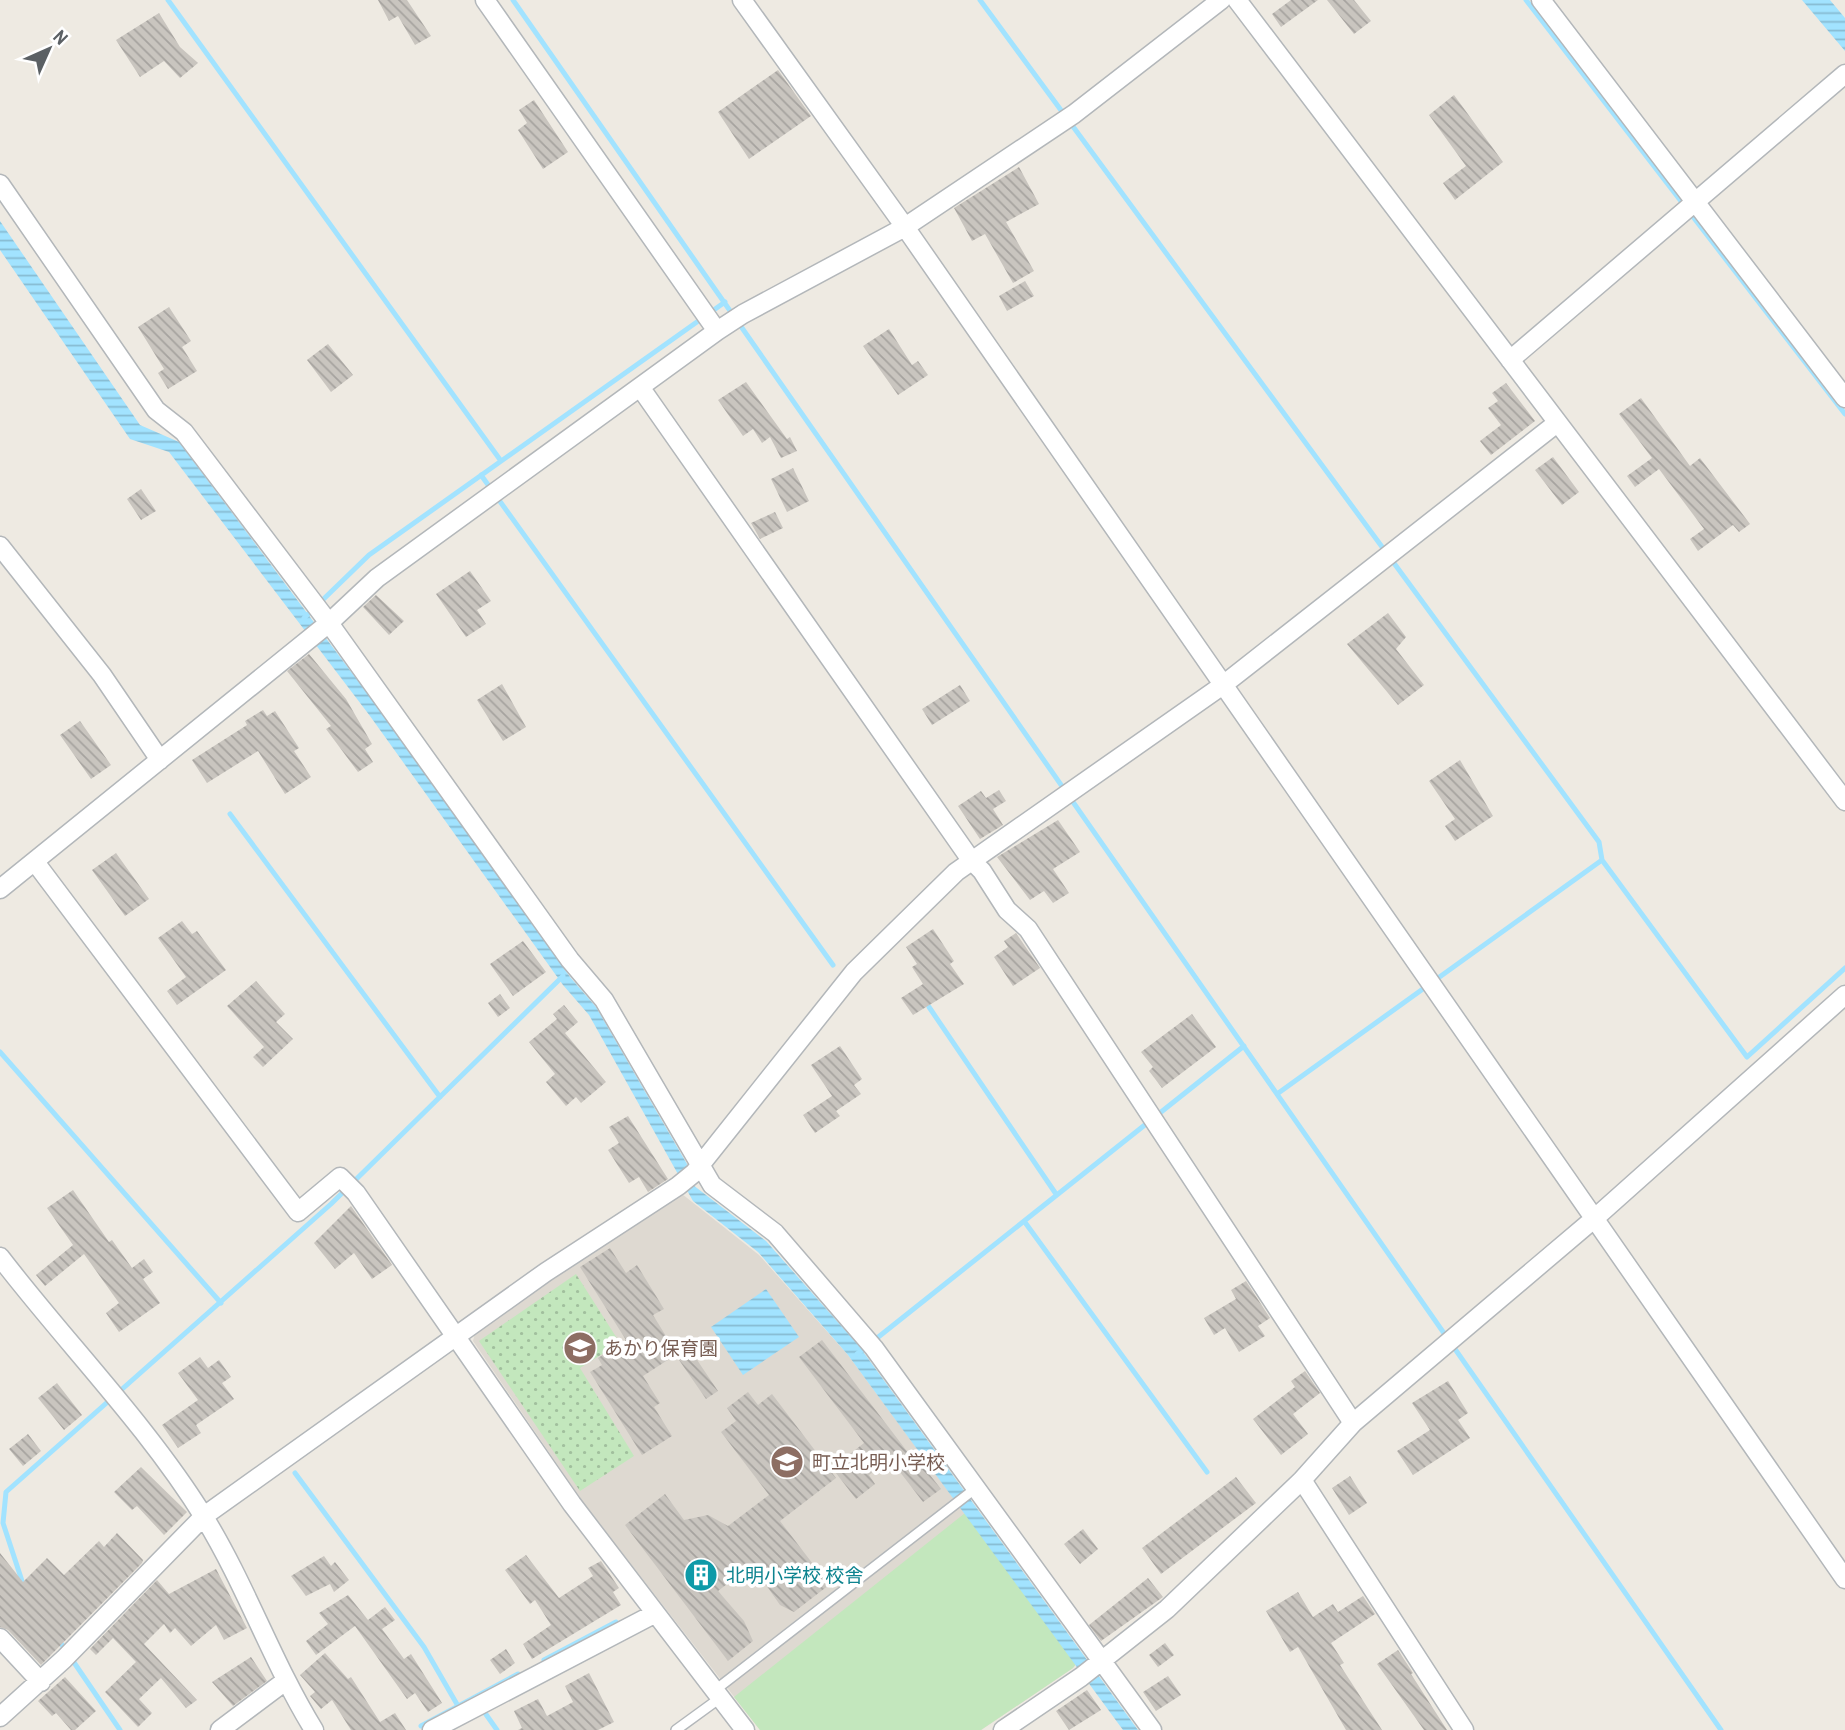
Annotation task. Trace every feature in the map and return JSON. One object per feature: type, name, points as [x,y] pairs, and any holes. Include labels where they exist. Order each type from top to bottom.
[{"type":"street","points":[[485,0],[720,320]]},
{"type":"street","points":[[741,0],[905,228],[1845,1579]]},
{"type":"street","points":[[0,889],[160,760],[318,621],[640,387],[720,320],[905,228],[1068,118],[1221,0]]},
{"type":"street","points":[[1237,0],[1845,801]]},
{"type":"street","points":[[1541,0],[1689,207],[1845,398]]},
{"type":"street","points":[[1510,360],[1845,74]]},
{"type":"street","points":[[0,184],[156,410],[184,432],[318,621],[570,960],[604,1000],[697,1170],[712,1185],[775,1233],[870,1343],[1100,1663],[1152,1730]]},
{"type":"street","points":[[640,387],[971,860],[982,871],[1007,910],[1028,929],[1353,1423]]},
{"type":"street","points":[[0,1717],[70,1654],[204,1516],[546,1272],[678,1186],[697,1170],[854,972],[971,860],[1223,685],[1557,423]]},
{"type":"street","points":[[0,546],[102,675],[160,760]]},
{"type":"street","points":[[35,862],[298,1212],[340,1177],[350,1187],[572,1504],[745,1730]]},
{"type":"street","points":[[1003,1730],[1100,1663],[1167,1609],[1302,1480],[1353,1423],[1595,1219],[1845,995]]},
{"type":"street","points":[[0,1256],[115,1399],[204,1516],[284,1682],[314,1730]]},
{"type":"street","points":[[1302,1480],[1464,1730]]},
{"type":"street","points":[[432,1730],[654,1614]]},
{"type":"street","points":[[0,1638],[41,1682]]},
{"type":"street","points":[[220,1730],[284,1682]]},
{"type":"lane","points":[[676,1730],[717,1694],[974,1490]]},
{"type":"shaded area","name":"町立北明小学校","points":[[682,1194],[759,1255],[848,1355],[1076,1664],[1073,1668],[981,1730],[760,1730],[585,1505],[473,1341],[475,1333],[550,1278]]},
{"type":"green space","points":[[576,1274],[620,1343],[580,1368],[634,1456],[580,1491],[479,1341]]},
{"type":"green space","points":[[965,1513],[1076,1664],[1073,1668],[981,1730],[760,1730],[734,1697]]},
{"type":"water","points":[[1802,0],[1830,0],[1845,18],[1845,51]]},
{"type":"water","points":[[0,221],[140,425],[179,442],[379,709],[570,977],[596,1007],[687,1164],[686,1171],[693,1185],[766,1241],[859,1346],[1138,1730],[1123,1730],[848,1355],[758,1252],[693,1201],[589,1015],[563,985],[370,716],[169,452],[130,439],[0,250]]},
{"type":"water","points":[[766,1289],[799,1337],[743,1375],[711,1327]]},
{"type":"building","points":[[378,0],[407,0],[431,36],[415,45],[398,16],[389,21]]},
{"type":"building","points":[[1291,0],[1318,0],[1281,27],[1272,14]]},
{"type":"building","points":[[1327,0],[1354,0],[1371,21],[1354,34]]},
{"type":"building","points":[[159,13],[180,47],[198,63],[180,78],[164,61],[140,77],[116,40]]},
{"type":"building","points":[[778,70],[811,116],[749,159],[718,112]]},
{"type":"building","points":[[1454,95],[1503,162],[1455,200],[1443,183],[1466,166],[1429,115]]},
{"type":"building","points":[[534,100],[568,152],[543,169],[518,130],[527,123],[519,110]]},
{"type":"building","points":[[1019,167],[1039,204],[1006,222],[1034,271],[1013,283],[985,234],[972,241],[954,208]]},
{"type":"building","points":[[1025,281],[1034,296],[1007,311],[999,296]]},
{"type":"building","points":[[169,307],[191,341],[182,347],[197,371],[168,389],[158,373],[164,369],[138,327]]},
{"type":"building","points":[[889,329],[912,365],[918,361],[928,375],[898,395],[863,346]]},
{"type":"building","points":[[328,344],[353,375],[331,392],[307,360]]},
{"type":"building","points":[[746,382],[787,439],[790,437],[797,451],[781,458],[770,437],[762,443],[753,429],[743,436],[718,400]]},
{"type":"building","points":[[1506,383],[1535,421],[1491,455],[1480,441],[1501,425],[1488,408],[1498,401],[1492,393]]},
{"type":"building","points":[[1641,398],[1690,466],[1700,458],[1750,524],[1739,532],[1733,525],[1698,551],[1690,539],[1704,529],[1659,469],[1635,487],[1627,476],[1652,458],[1619,414]]},
{"type":"building","points":[[1553,457],[1579,492],[1562,505],[1535,470]]},
{"type":"building","points":[[793,468],[809,501],[787,512],[771,479]]},
{"type":"building","points":[[141,489],[156,511],[141,520],[127,499]]},
{"type":"building","points":[[775,512],[783,528],[760,539],[751,523]]},
{"type":"building","points":[[470,571],[491,601],[477,610],[486,624],[466,637],[436,594]]},
{"type":"building","points":[[376,595],[404,621],[389,635],[363,607]]},
{"type":"building","points":[[1388,613],[1406,637],[1396,649],[1424,685],[1398,705],[1347,644]]},
{"type":"building","points":[[309,654],[346,699],[372,744],[365,749],[373,762],[358,772],[326,729],[331,726],[287,671]]},
{"type":"building","points":[[502,684],[526,727],[503,741],[477,700]]},
{"type":"building","points":[[960,685],[970,701],[932,725],[922,709]]},
{"type":"building","points":[[263,710],[267,716],[275,711],[299,748],[294,751],[311,777],[285,794],[258,751],[207,783],[192,760],[247,725],[245,721]]},
{"type":"building","points":[[80,721],[111,765],[91,779],[60,735]]},
{"type":"building","points":[[1460,760],[1493,816],[1455,841],[1445,826],[1455,819],[1429,781]]},
{"type":"building","points":[[999,790],[1006,801],[993,809],[1003,825],[980,839],[958,806],[981,791],[986,798]]},
{"type":"building","points":[[1058,820],[1080,852],[1053,869],[1069,893],[1053,903],[1044,891],[1030,900],[997,857]]},
{"type":"building","points":[[116,853],[149,899],[125,916],[92,870]]},
{"type":"building","points":[[182,921],[192,934],[197,931],[226,970],[177,1005],[167,991],[186,977],[158,938]]},
{"type":"building","points":[[933,929],[954,961],[950,964],[964,984],[913,1015],[901,998],[923,984],[912,967],[917,964],[906,947]]},
{"type":"building","points":[[1016,933],[1040,968],[1013,986],[994,957],[1008,947],[1004,941]]},
{"type":"building","points":[[523,941],[546,972],[513,996],[490,964]]},
{"type":"building","points":[[256,981],[285,1014],[276,1022],[293,1039],[263,1067],[253,1057],[264,1047],[227,1006]]},
{"type":"building","points":[[500,994],[510,1008],[498,1017],[488,1003]]},
{"type":"building","points":[[564,1005],[578,1022],[565,1033],[606,1082],[581,1103],[576,1097],[566,1106],[546,1082],[555,1074],[529,1042],[557,1019],[553,1014]]},
{"type":"building","points":[[1192,1014],[1216,1047],[1162,1088],[1149,1071],[1153,1067],[1141,1052]]},
{"type":"building","points":[[840,1046],[862,1079],[854,1085],[861,1094],[836,1111],[840,1116],[815,1133],[803,1115],[832,1096],[811,1065]]},
{"type":"building","points":[[628,1116],[668,1179],[648,1192],[639,1177],[629,1183],[608,1150],[619,1143],[609,1127]]},
{"type":"building","points":[[73,1190],[109,1242],[112,1240],[132,1268],[144,1259],[153,1272],[143,1279],[160,1303],[119,1332],[106,1313],[119,1303],[84,1254],[45,1286],[36,1275],[73,1245],[47,1208]]},
{"type":"building","points":[[351,1206],[392,1265],[372,1279],[354,1253],[335,1269],[314,1243]]},
{"type":"building","points":[[610,1248],[626,1273],[637,1265],[664,1309],[653,1315],[677,1354],[643,1376],[660,1403],[654,1407],[672,1436],[642,1455],[590,1372],[602,1365],[598,1358],[626,1340],[580,1267]]},
{"type":"building","points":[[1246,1281],[1270,1318],[1258,1326],[1265,1336],[1239,1352],[1225,1328],[1214,1335],[1204,1318],[1236,1299],[1231,1290]]},
{"type":"building","points":[[822,1340],[916,1463],[919,1461],[941,1489],[923,1502],[890,1459],[869,1475],[875,1484],[856,1499],[832,1468],[864,1443],[799,1357]]},
{"type":"building","points":[[691,1351],[718,1391],[706,1399],[679,1360]]},
{"type":"building","points":[[200,1357],[208,1368],[219,1360],[231,1377],[222,1383],[234,1399],[196,1425],[201,1433],[178,1448],[162,1425],[198,1400],[178,1373]]},
{"type":"building","points":[[1305,1371],[1320,1393],[1293,1414],[1308,1434],[1281,1455],[1253,1419],[1295,1387],[1291,1381]]},
{"type":"building","points":[[1448,1381],[1468,1413],[1458,1420],[1470,1438],[1413,1475],[1397,1451],[1430,1430],[1412,1403]]},
{"type":"building","points":[[57,1383],[82,1415],[64,1430],[38,1398]]},
{"type":"building","name":"北明小学校 校舎","points":[[748,1392],[758,1405],[772,1394],[836,1478],[780,1521],[829,1585],[794,1612],[780,1605],[752,1565],[718,1591],[744,1621],[753,1641],[728,1661],[625,1525],[665,1494],[684,1520],[708,1515],[728,1526],[769,1495],[721,1432],[736,1421],[727,1408]]},
{"type":"building","points":[[28,1434],[41,1451],[23,1466],[9,1449]]},
{"type":"building","points":[[141,1467],[187,1512],[164,1535],[137,1506],[132,1510],[114,1492]]},
{"type":"building","points":[[1350,1476],[1367,1503],[1349,1515],[1332,1488]]},
{"type":"building","points":[[1236,1477],[1256,1503],[1161,1574],[1142,1548]]},
{"type":"building","points":[[1083,1529],[1098,1549],[1080,1564],[1064,1544]]},
{"type":"building","points":[[117,1533],[143,1560],[142,1563],[41,1665],[8,1630],[0,1627],[0,1553],[23,1582],[47,1558],[64,1575],[99,1541],[104,1547]]},
{"type":"building","points":[[526,1555],[559,1598],[593,1576],[588,1568],[601,1561],[619,1588],[613,1592],[621,1605],[532,1659],[523,1644],[551,1625],[535,1600],[530,1604],[505,1570]]},
{"type":"building","points":[[324,1556],[331,1566],[335,1562],[349,1580],[334,1592],[330,1584],[306,1596],[291,1576]]},
{"type":"building","points":[[216,1569],[247,1628],[224,1640],[216,1625],[191,1646],[175,1628],[170,1633],[164,1624],[144,1644],[197,1700],[186,1708],[161,1678],[139,1699],[152,1713],[138,1727],[105,1692],[136,1662],[113,1638],[96,1655],[90,1649],[157,1580],[169,1594]]},
{"type":"building","points":[[1148,1578],[1163,1597],[1101,1641],[1089,1625]]},
{"type":"building","points":[[1298,1592],[1313,1617],[1333,1604],[1338,1612],[1363,1596],[1375,1614],[1331,1643],[1344,1663],[1340,1665],[1382,1730],[1346,1730],[1298,1647],[1290,1652],[1266,1611]]},
{"type":"building","points":[[348,1595],[368,1620],[385,1607],[395,1620],[382,1629],[404,1659],[411,1654],[442,1703],[428,1712],[415,1693],[407,1699],[355,1626],[316,1655],[306,1641],[328,1624],[319,1613]]},
{"type":"building","points":[[1165,1643],[1174,1655],[1158,1667],[1149,1655]]},
{"type":"building","points":[[506,1649],[515,1663],[500,1674],[490,1660]]},
{"type":"building","points":[[1398,1650],[1447,1730],[1424,1730],[1377,1664]]},
{"type":"building","points":[[325,1653],[348,1679],[351,1677],[380,1722],[395,1713],[406,1730],[351,1730],[332,1700],[321,1709],[310,1696],[315,1692],[300,1675]]},
{"type":"building","points":[[251,1657],[267,1681],[233,1706],[212,1682]]},
{"type":"building","points":[[589,1673],[614,1722],[598,1730],[518,1730],[522,1728],[514,1711],[538,1699],[547,1716],[573,1702],[565,1686]]},
{"type":"building","points":[[1168,1676],[1181,1695],[1156,1711],[1143,1692]]},
{"type":"building","points":[[65,1677],[96,1711],[75,1730],[71,1730],[56,1713],[52,1716],[38,1701]]},
{"type":"building","points":[[1087,1690],[1101,1710],[1069,1730],[1056,1711]]},
{"type":"waterway","points":[[168,0],[501,461]]},
{"type":"waterway","points":[[513,0],[1721,1730]]},
{"type":"waterway","points":[[980,0],[1599,842],[1602,860]]},
{"type":"waterway","points":[[1526,0],[1845,414]]},
{"type":"waterway","points":[[304,618],[369,555],[725,302]]},
{"type":"waterway","points":[[481,475],[833,965]]},
{"type":"waterway","points":[[230,814],[440,1097]]},
{"type":"waterway","points":[[1277,1094],[1602,860],[1747,1057],[1845,968]]},
{"type":"waterway","points":[[23,1584],[3,1523],[6,1492],[331,1204],[563,976]]},
{"type":"waterway","points":[[929,1007],[1056,1194]]},
{"type":"waterway","points":[[857,1354],[1244,1046]]},
{"type":"waterway","points":[[0,1052],[221,1303]]},
{"type":"waterway","points":[[1024,1221],[1207,1472]]},
{"type":"waterway","points":[[295,1473],[424,1647],[458,1706]]},
{"type":"waterway","points":[[544,1660],[616,1622]]},
{"type":"waterway","points":[[58,1639],[120,1730]]},
{"type":"waterway","points":[[421,1726],[518,1674]]},
{"type":"waterway","points":[[485,1713],[497,1730]]},
{"type":"place","name":"あかり保育園","points":[[580,1348]]},
{"type":"place","name":"町立北明小学校","points":[[787,1462]]},
{"type":"place","name":"北明小学校 校舎","points":[[701,1575]]}]
